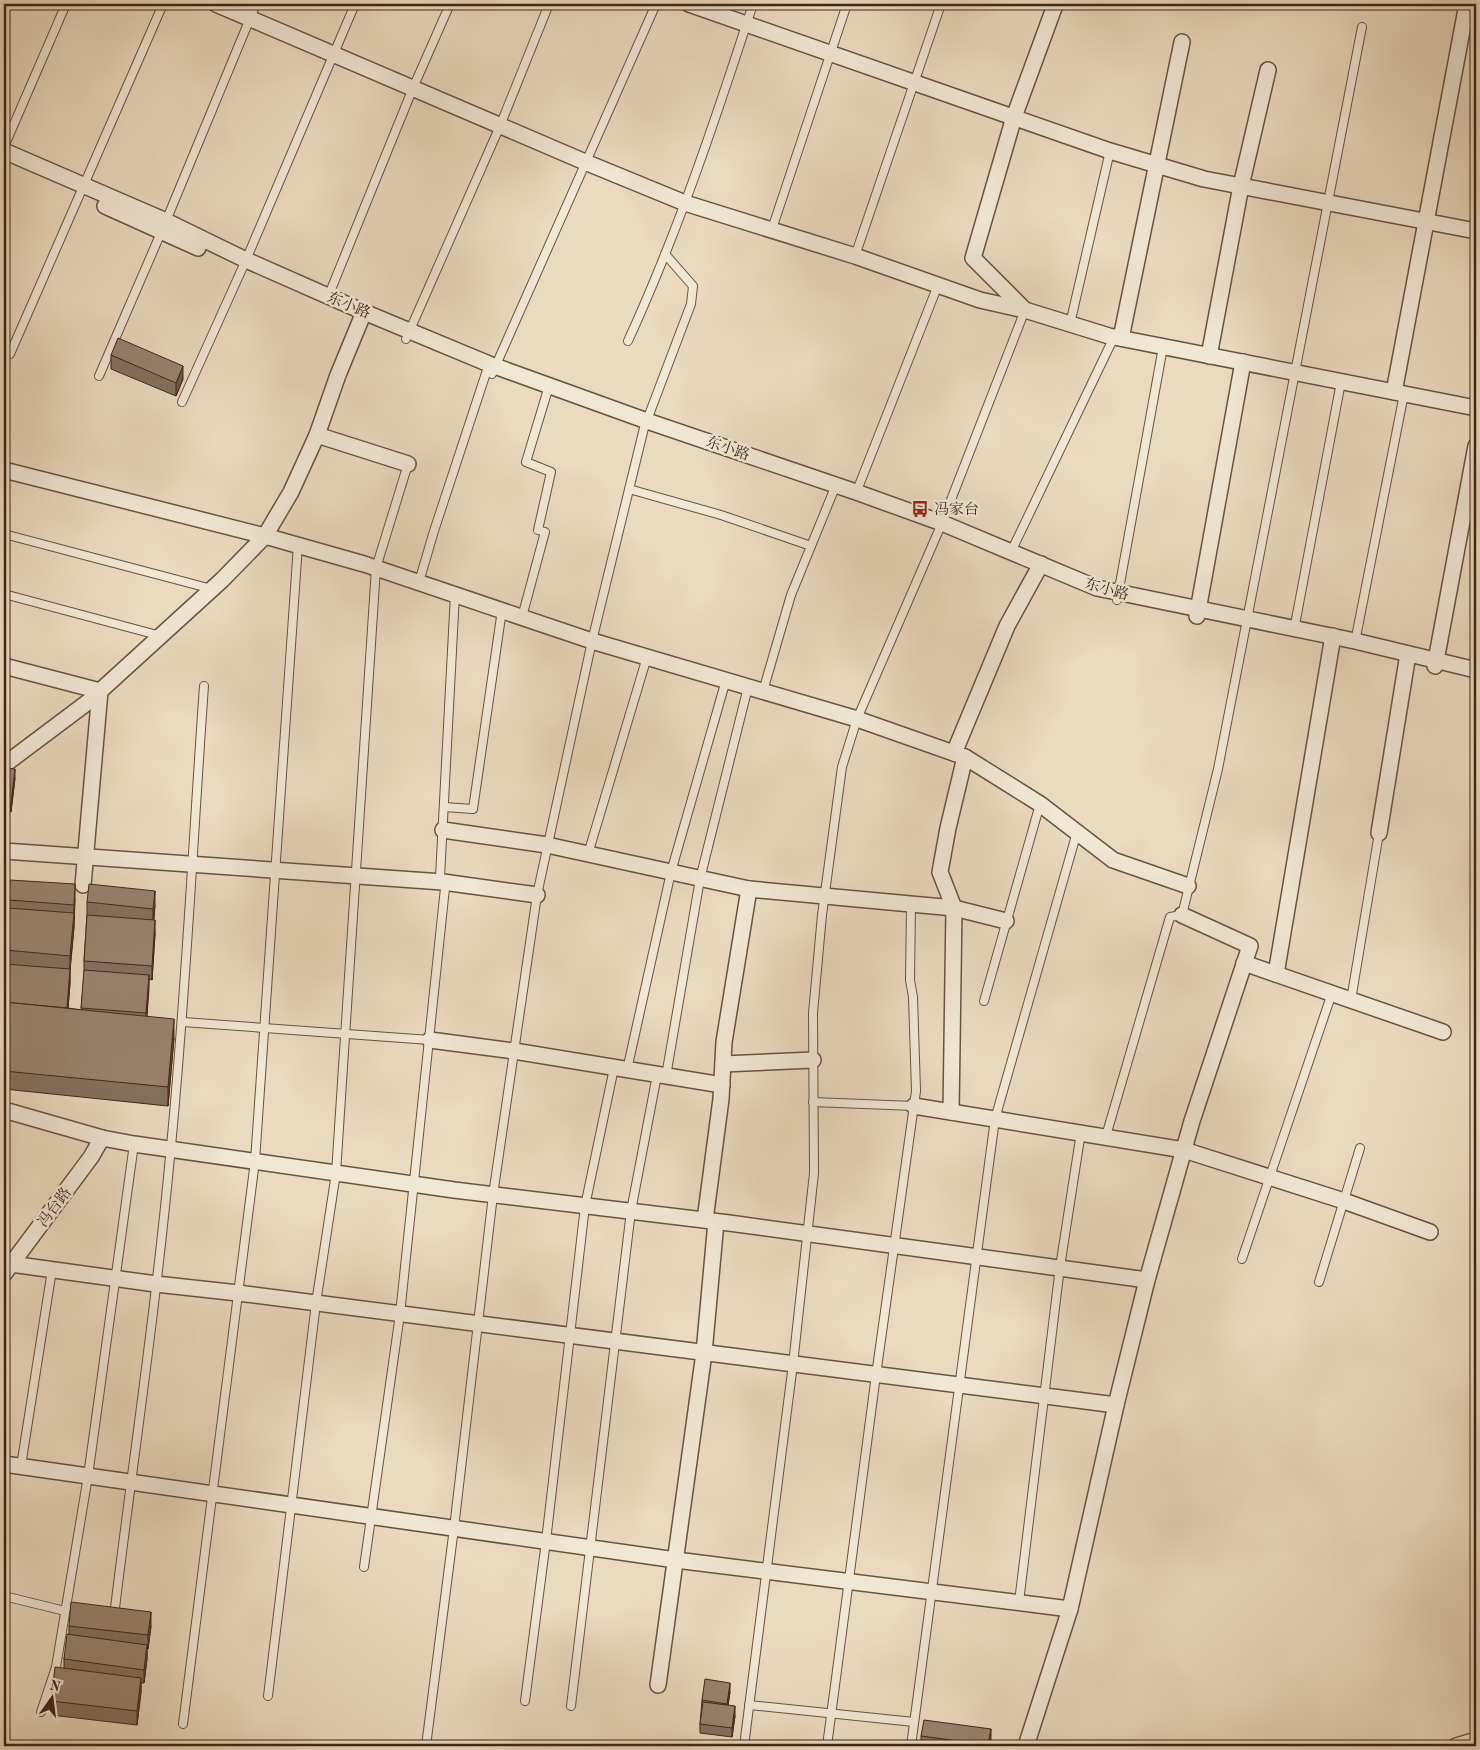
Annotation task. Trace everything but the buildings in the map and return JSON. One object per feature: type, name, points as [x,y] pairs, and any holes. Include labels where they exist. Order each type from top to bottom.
[{"type":"street","points":[[216,4],[685,203],[855,256],[980,300],[1025,310],[1117,338],[1476,408]]},
{"type":"street","points":[[689,4],[1110,151],[1204,179],[1476,231]]},
{"type":"street","points":[[1399,393],[1426,222],[1467,4]]},
{"type":"street","points":[[1025,310],[973,258],[1014,117],[1054,8]]},
{"type":"street","points":[[1117,338],[1157,164],[1182,42]]},
{"type":"street","points":[[1209,356],[1241,186],[1268,70]]},
{"type":"street","name":"东小路","points":[[4,149],[82,190]]},
{"type":"street","name":"东小路","points":[[4,160],[82,190],[362,317],[491,369],[646,425],[835,488],[941,526],[1040,567],[1093,594],[1118,597],[1247,622],[1332,639],[1435,663],[1476,670]]},
{"type":"street","name":"东小路","points":[[244,264],[328,296],[362,317]]},
{"type":"street","points":[[4,765],[88,702],[212,590],[265,536],[291,492],[318,434],[338,375],[362,317]]},
{"type":"street","points":[[1197,613],[1243,362]]},
{"type":"street","points":[[318,434],[408,464]]},
{"type":"street","points":[[1435,663],[1476,446]]},
{"type":"street","points":[[4,470],[265,536],[376,568],[592,641],[857,719],[960,755],[1040,804],[1113,860],[1188,886]]},
{"type":"street","points":[[951,1112],[954,908],[940,872],[960,755],[1007,626],[1040,567]]},
{"type":"street","points":[[1276,974],[1332,639]]},
{"type":"street","points":[[1379,833],[1407,657]]},
{"type":"street","name":"东小路","points":[[1435,663],[1476,676]]},
{"type":"street","points":[[4,666],[100,691]]},
{"type":"street","points":[[82,885],[100,691]]},
{"type":"street","points":[[443,830],[547,845],[749,889],[954,908],[1006,921]]},
{"type":"street","points":[[4,852],[443,882],[537,895]]},
{"type":"street","points":[[658,1685],[704,1353],[724,1042],[749,889]]},
{"type":"street","points":[[1026,1746],[1070,1609],[1116,1405],[1184,1150],[1250,946],[1182,915]]},
{"type":"street","points":[[1244,963],[1443,1032]]},
{"type":"street","points":[[430,1040],[514,1051],[722,1085]]},
{"type":"street","points":[[723,1064],[813,1060]]},
{"type":"street","points":[[914,1106],[1184,1150],[1344,1200],[1430,1232]]},
{"type":"street","points":[[4,1110],[102,1138],[134,1144],[493,1195],[711,1221],[1148,1280]]},
{"type":"street","name":"冯台路","points":[[7,1269],[92,1157],[102,1138]]},
{"type":"street","points":[[7,1269],[52,1270],[1116,1405]]},
{"type":"street","points":[[4,1464],[676,1560],[1070,1609]]},
{"type":"street","points":[[1456,1746],[1476,1740]]},
{"type":"lane","points":[[4,149],[66,4]]},
{"type":"lane","points":[[10,354],[163,4]]},
{"type":"lane","points":[[99,376],[164,226],[256,4]]},
{"type":"lane","points":[[182,402],[244,264],[355,4]]},
{"type":"lane","points":[[328,296],[413,88],[450,4]]},
{"type":"lane","points":[[407,334],[500,126],[549,4]]},
{"type":"lane","points":[[419,582],[434,531],[491,369],[656,4]]},
{"type":"lane","points":[[628,341],[652,289],[685,203],[753,4]]},
{"type":"lane","points":[[772,229],[847,4]]},
{"type":"lane","points":[[855,256],[941,4]]},
{"type":"lane","points":[[1106,1136],[1170,916],[1182,915],[1218,769],[1362,27]]},
{"type":"lane","points":[[1070,324],[1110,151]]},
{"type":"lane","points":[[426,1746],[493,1195],[537,895],[592,641],[629,489],[646,425],[691,304],[693,286],[664,254]]},
{"type":"lane","points":[[855,495],[938,285]]},
{"type":"lane","points":[[744,1746],[793,1364],[814,1173],[813,1013],[825,897],[842,767],[857,719],[941,526],[1025,310]]},
{"type":"lane","points":[[1010,554],[1117,338]]},
{"type":"lane","points":[[1118,597],[1163,347]]},
{"type":"lane","points":[[1293,632],[1341,382]]},
{"type":"lane","points":[[522,617],[545,532],[538,530],[552,472],[526,462],[548,390]]},
{"type":"lane","points":[[1354,644],[1399,393]]},
{"type":"lane","points":[[268,1696],[316,1303],[336,1173],[376,568],[408,464]]},
{"type":"lane","points":[[763,691],[790,595],[835,488]]},
{"type":"lane","points":[[629,489],[721,515],[811,546]]},
{"type":"lane","points":[[4,534],[212,590]]},
{"type":"lane","points":[[183,1724],[255,1161],[298,545]]},
{"type":"lane","points":[[4,594],[161,636]]},
{"type":"lane","points":[[364,1567],[400,1314],[445,888],[440,877],[455,594]]},
{"type":"lane","points":[[444,807],[473,809],[502,610]]},
{"type":"lane","points":[[588,854],[648,657]]},
{"type":"lane","points":[[525,1701],[546,1541],[585,1206],[671,872],[726,680]]},
{"type":"lane","points":[[115,1608],[171,1149],[182,1022],[204,686]]},
{"type":"lane","points":[[571,1706],[631,1211],[661,1075],[700,878],[748,686]]},
{"type":"lane","points":[[984,1001],[1040,804]]},
{"type":"lane","points":[[911,1746],[930,1592],[960,1386],[995,1119],[1077,832]]},
{"type":"lane","points":[[1352,1000],[1379,833]]},
{"type":"lane","points":[[827,1746],[916,1091],[914,1015],[910,980],[911,904]]},
{"type":"lane","points":[[1242,1259],[1332,993]]},
{"type":"lane","points":[[182,1022],[430,1040]]},
{"type":"lane","points":[[813,1102],[914,1106]]},
{"type":"lane","points":[[1019,1602],[1060,1267],[1081,1132]]},
{"type":"lane","points":[[41,1712],[56,1667],[88,1476],[134,1144]]},
{"type":"lane","points":[[1319,1282],[1360,1148]]},
{"type":"lane","points":[[21,1466],[52,1270]]},
{"type":"lane","points":[[4,1596],[65,1611]]},
{"type":"lane","points":[[749,1705],[914,1722]]},
{"type":"place","name":"冯家台","points":[[920,509]]}]
